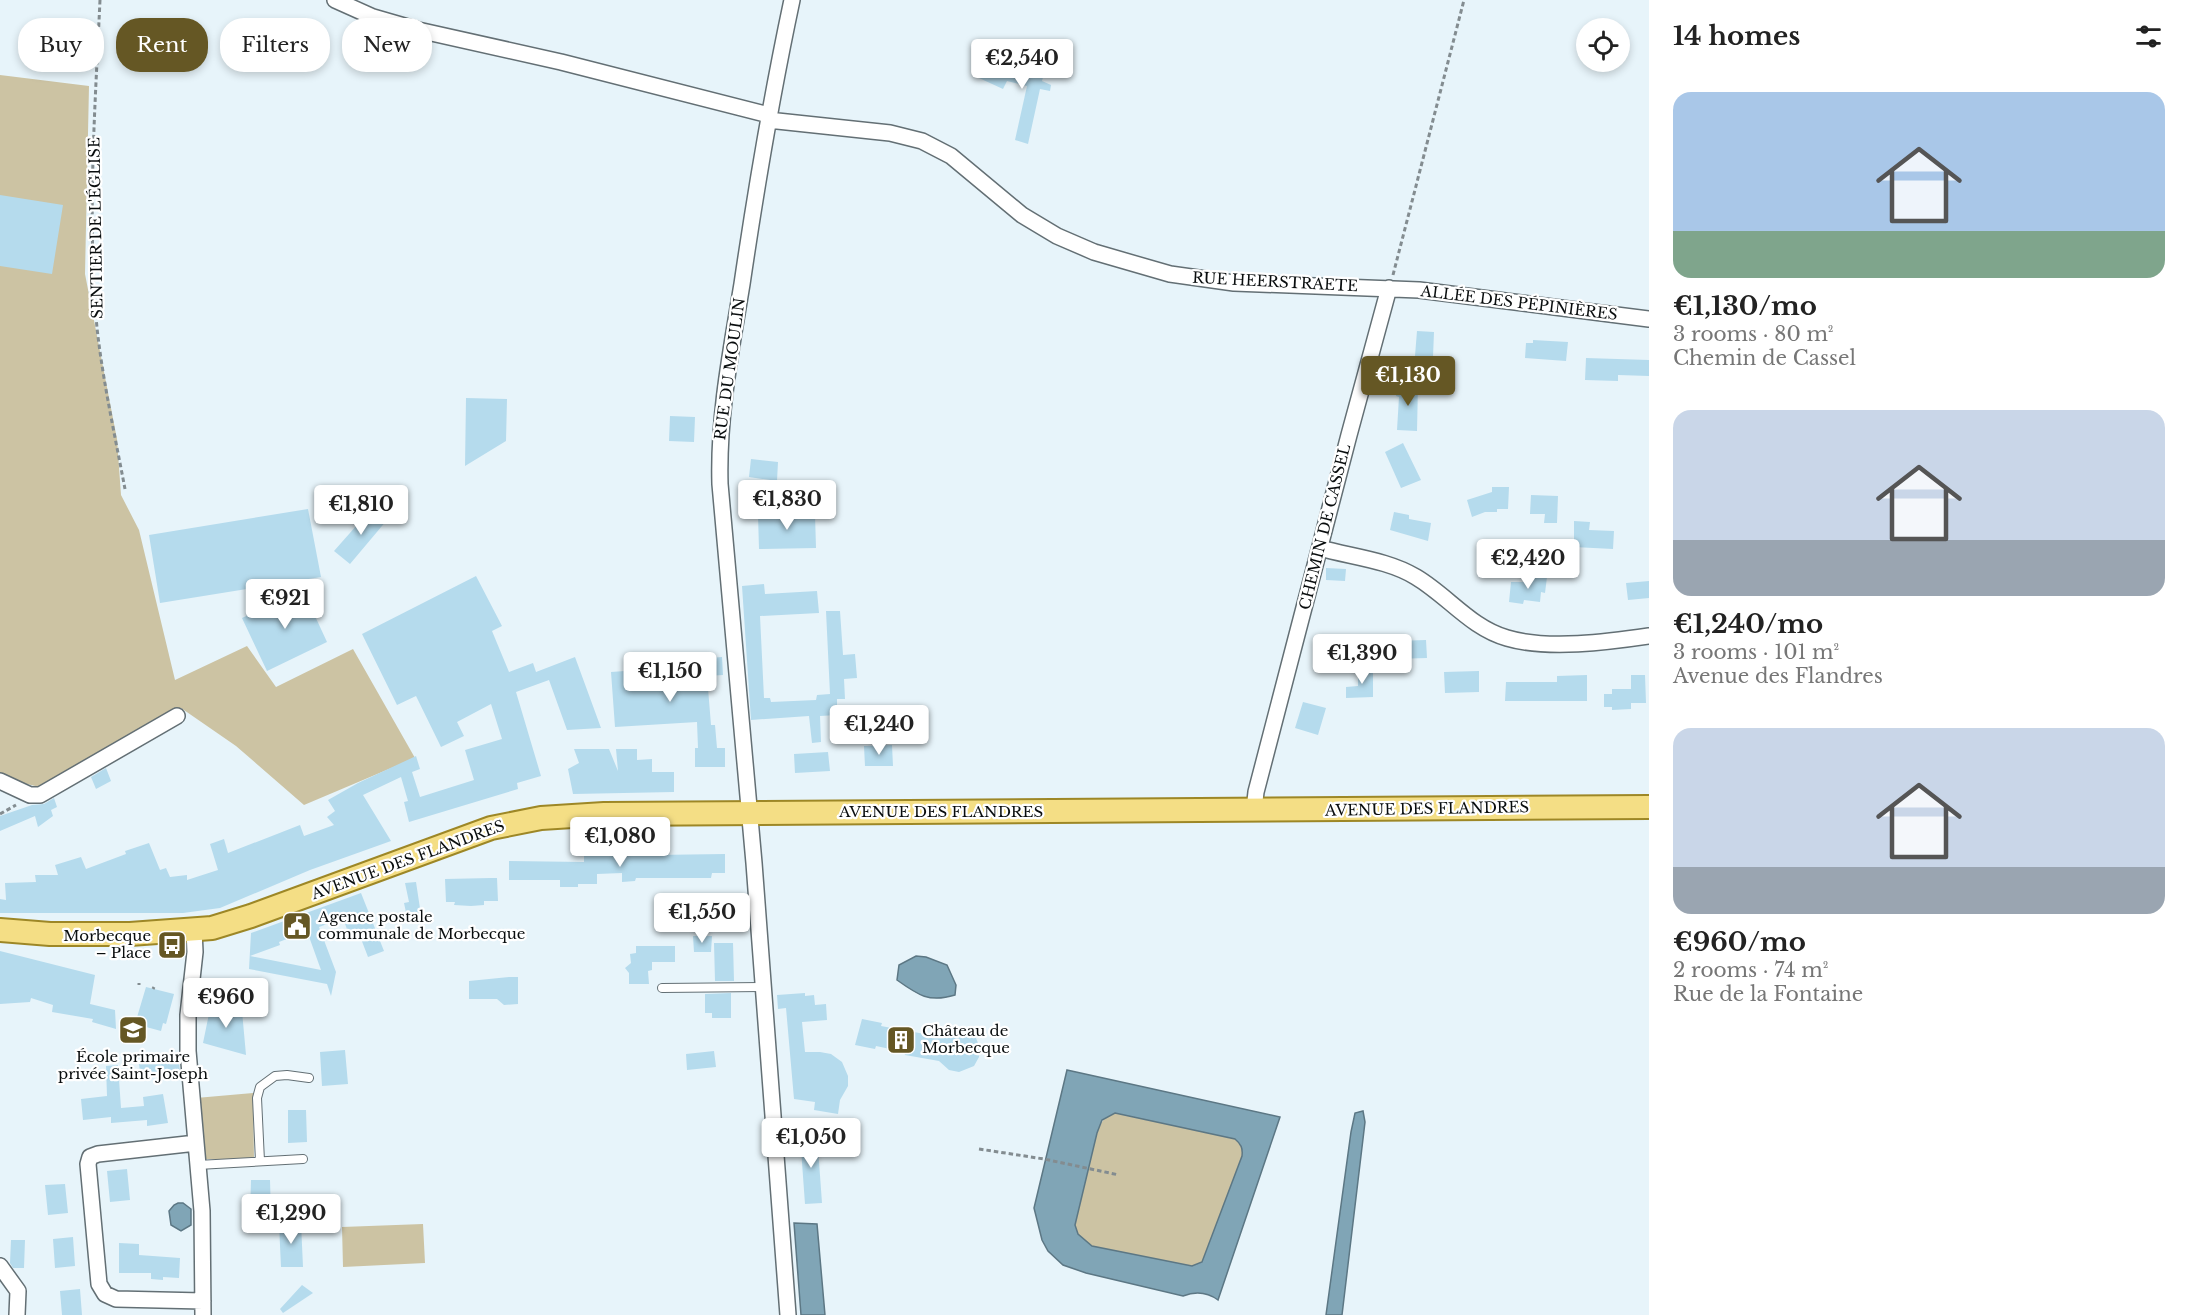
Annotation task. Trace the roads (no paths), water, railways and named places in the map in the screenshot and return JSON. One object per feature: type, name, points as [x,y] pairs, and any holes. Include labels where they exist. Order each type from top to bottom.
[{"type":"main road","name":"AVENUE DES FLANDRES","points":[[0,930],[89,934],[194,930],[222,926],[459,839],[508,824],[586,814],[1649,807]]},
{"type":"street","name":"RUE HEERSTRAETE","points":[[336,0],[362,13],[387,21],[561,62],[768,117],[890,133],[922,141],[960,163],[1013,208],[1044,229],[1082,248],[1147,268],[1187,278],[1219,282],[1389,288]]},
{"type":"street","name":"RUE DU MOULIN","points":[[788,1315],[719,450],[725,388],[768,117],[792,0]]},
{"type":"street","name":"ALLÉE DES PÉPINIÈRES","points":[[1389,288],[1649,319]]},
{"type":"street","name":"CHEMIN DE CASSEL","points":[[1254,810],[1256,792],[1389,288]]},
{"type":"street","points":[[1320,548],[1381,563],[1409,573],[1484,628],[1506,638],[1534,642],[1578,643],[1649,636]]},
{"type":"street","points":[[0,781],[27,794],[37,796],[44,794],[177,716]]},
{"type":"street","points":[[194,930],[195,952],[188,1015],[188,1051],[196,1143],[198,1166],[204,1236],[203,1308],[116,1299],[105,1294],[99,1284],[88,1164],[90,1157],[98,1154],[196,1143]]},
{"type":"street","points":[[0,1266],[18,1292],[17,1315]]},
{"type":"lane","points":[[662,988],[762,987]]},
{"type":"lane","points":[[260,1161],[256,1098],[260,1087],[268,1079],[281,1075],[309,1078]]},
{"type":"lane","points":[[198,1166],[303,1159]]},
{"type":"water","points":[[916,956],[926,957],[947,965],[956,985],[955,995],[931,998],[911,990],[897,980],[899,965]]},
{"type":"water","points":[[1067,1070],[1280,1117],[1218,1300],[1201,1293],[1183,1296],[1086,1273],[1063,1265],[1048,1251],[1042,1240],[1034,1208]],"holes":[[[1115,1113],[1235,1139],[1241,1146],[1242,1156],[1202,1262],[1192,1266],[1092,1246],[1078,1234],[1075,1225],[1102,1120]]]},
{"type":"water","points":[[1363,1111],[1365,1122],[1342,1315],[1326,1315],[1351,1132],[1355,1113]]},
{"type":"water","points":[[178,1203],[183,1203],[191,1209],[191,1225],[181,1231],[171,1225],[169,1211]]},
{"type":"water","points":[[794,1223],[817,1224],[825,1315],[801,1315]]},
{"type":"place","name":"Agence postale communale de Morbecque","points":[[297,926]]},
{"type":"place","name":"Morbecque – Place","points":[[172,945]]},
{"type":"place","name":"École primaire privée Saint-Joseph","points":[[133,1030]]},
{"type":"place","name":"Château de Morbecque","points":[[901,1040]]}]
